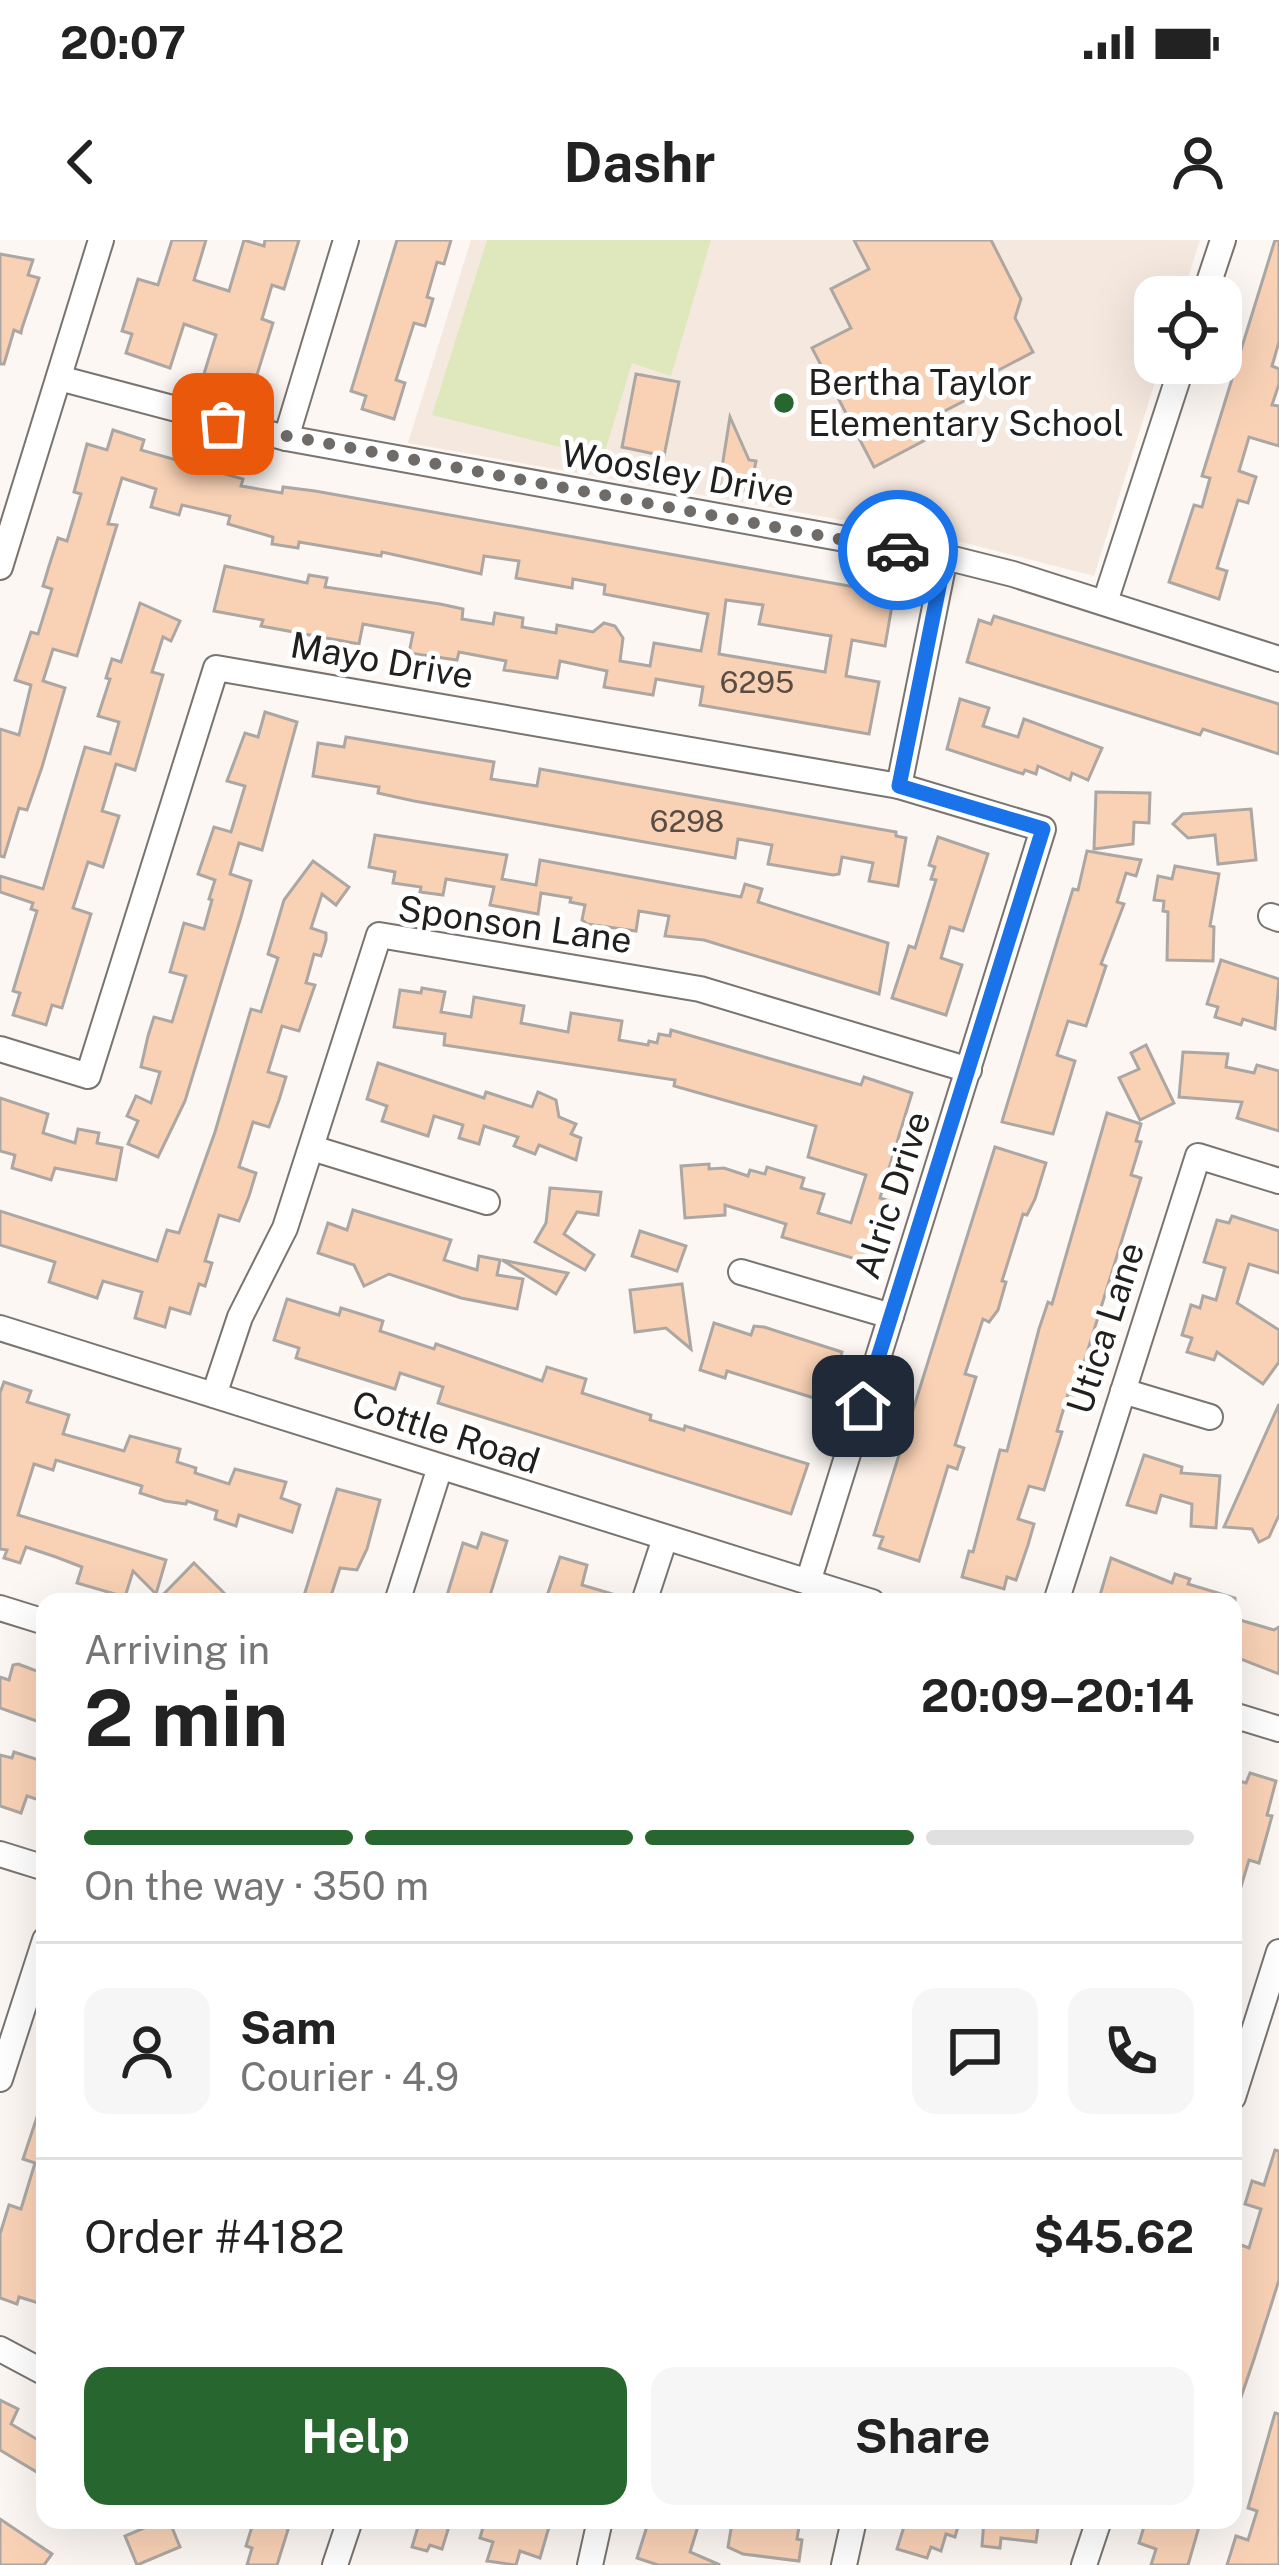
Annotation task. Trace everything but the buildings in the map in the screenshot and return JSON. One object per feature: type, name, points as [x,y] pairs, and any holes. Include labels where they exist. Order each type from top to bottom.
[{"type":"street","points":[[0,567],[100,240]]},
{"type":"street","points":[[286,438],[346,240]]},
{"type":"street","points":[[1211,276],[1223,240]]},
{"type":"street","name":"Woosley Drive","points":[[58,378],[286,438],[945,557],[1279,658]]},
{"type":"street","points":[[1105,602],[1176,384]]},
{"type":"street","points":[[899,786],[945,557]]},
{"type":"street","name":"Mayo Drive","points":[[0,1049],[88,1076],[216,668],[899,786],[1043,829]]},
{"type":"street","name":"Alric Drive","points":[[808,1582],[1043,829]]},
{"type":"street","name":"Sponson Lane","points":[[214,1395],[240,1317],[286,1228],[379,935],[700,989],[969,1070]]},
{"type":"street","points":[[312,1148],[487,1202]]},
{"type":"street","name":"Utica Lane","points":[[1059,1593],[1198,1156],[1279,1181]]},
{"type":"street","points":[[740,1272],[891,1316]]},
{"type":"street","name":"Cottle Road","points":[[0,1328],[843,1593]]},
{"type":"street","points":[[1123,1390],[1210,1417]]},
{"type":"street","points":[[401,1593],[440,1467]]},
{"type":"street","points":[[647,1593],[665,1538]]},
{"type":"street","points":[[0,1608],[36,1619]]},
{"type":"street","points":[[1242,1718],[1279,1730]]},
{"type":"street","points":[[0,1854],[36,1865]]},
{"type":"street","points":[[1242,2069],[1279,1952]]},
{"type":"street","points":[[0,2079],[36,1968]]},
{"type":"street","points":[[0,2349],[36,2368]]},
{"type":"street","points":[[335,2565],[347,2529]]},
{"type":"street","points":[[590,2565],[598,2529]]},
{"type":"street","points":[[844,2565],[852,2529]]},
{"type":"street","points":[[1084,2565],[1096,2529]]},
{"type":"shaded area","name":"Bertha Taylor Elementary School","points":[[471,240],[1200,240],[1189,276],[1134,276],[1134,384],[1154,384],[1094,576],[949,539],[408,443]]},
{"type":"green space","points":[[487,240],[711,240],[671,376],[632,363],[603,458],[432,415]]},
{"type":"way so far","points":[[223,424],[898,550]]},
{"type":"place","name":"Bertha Taylor Elementary School","points":[[784,403]]},
{"type":"route","points":[[863,1406],[1043,829],[899,786],[945,557],[898,550]]}]
